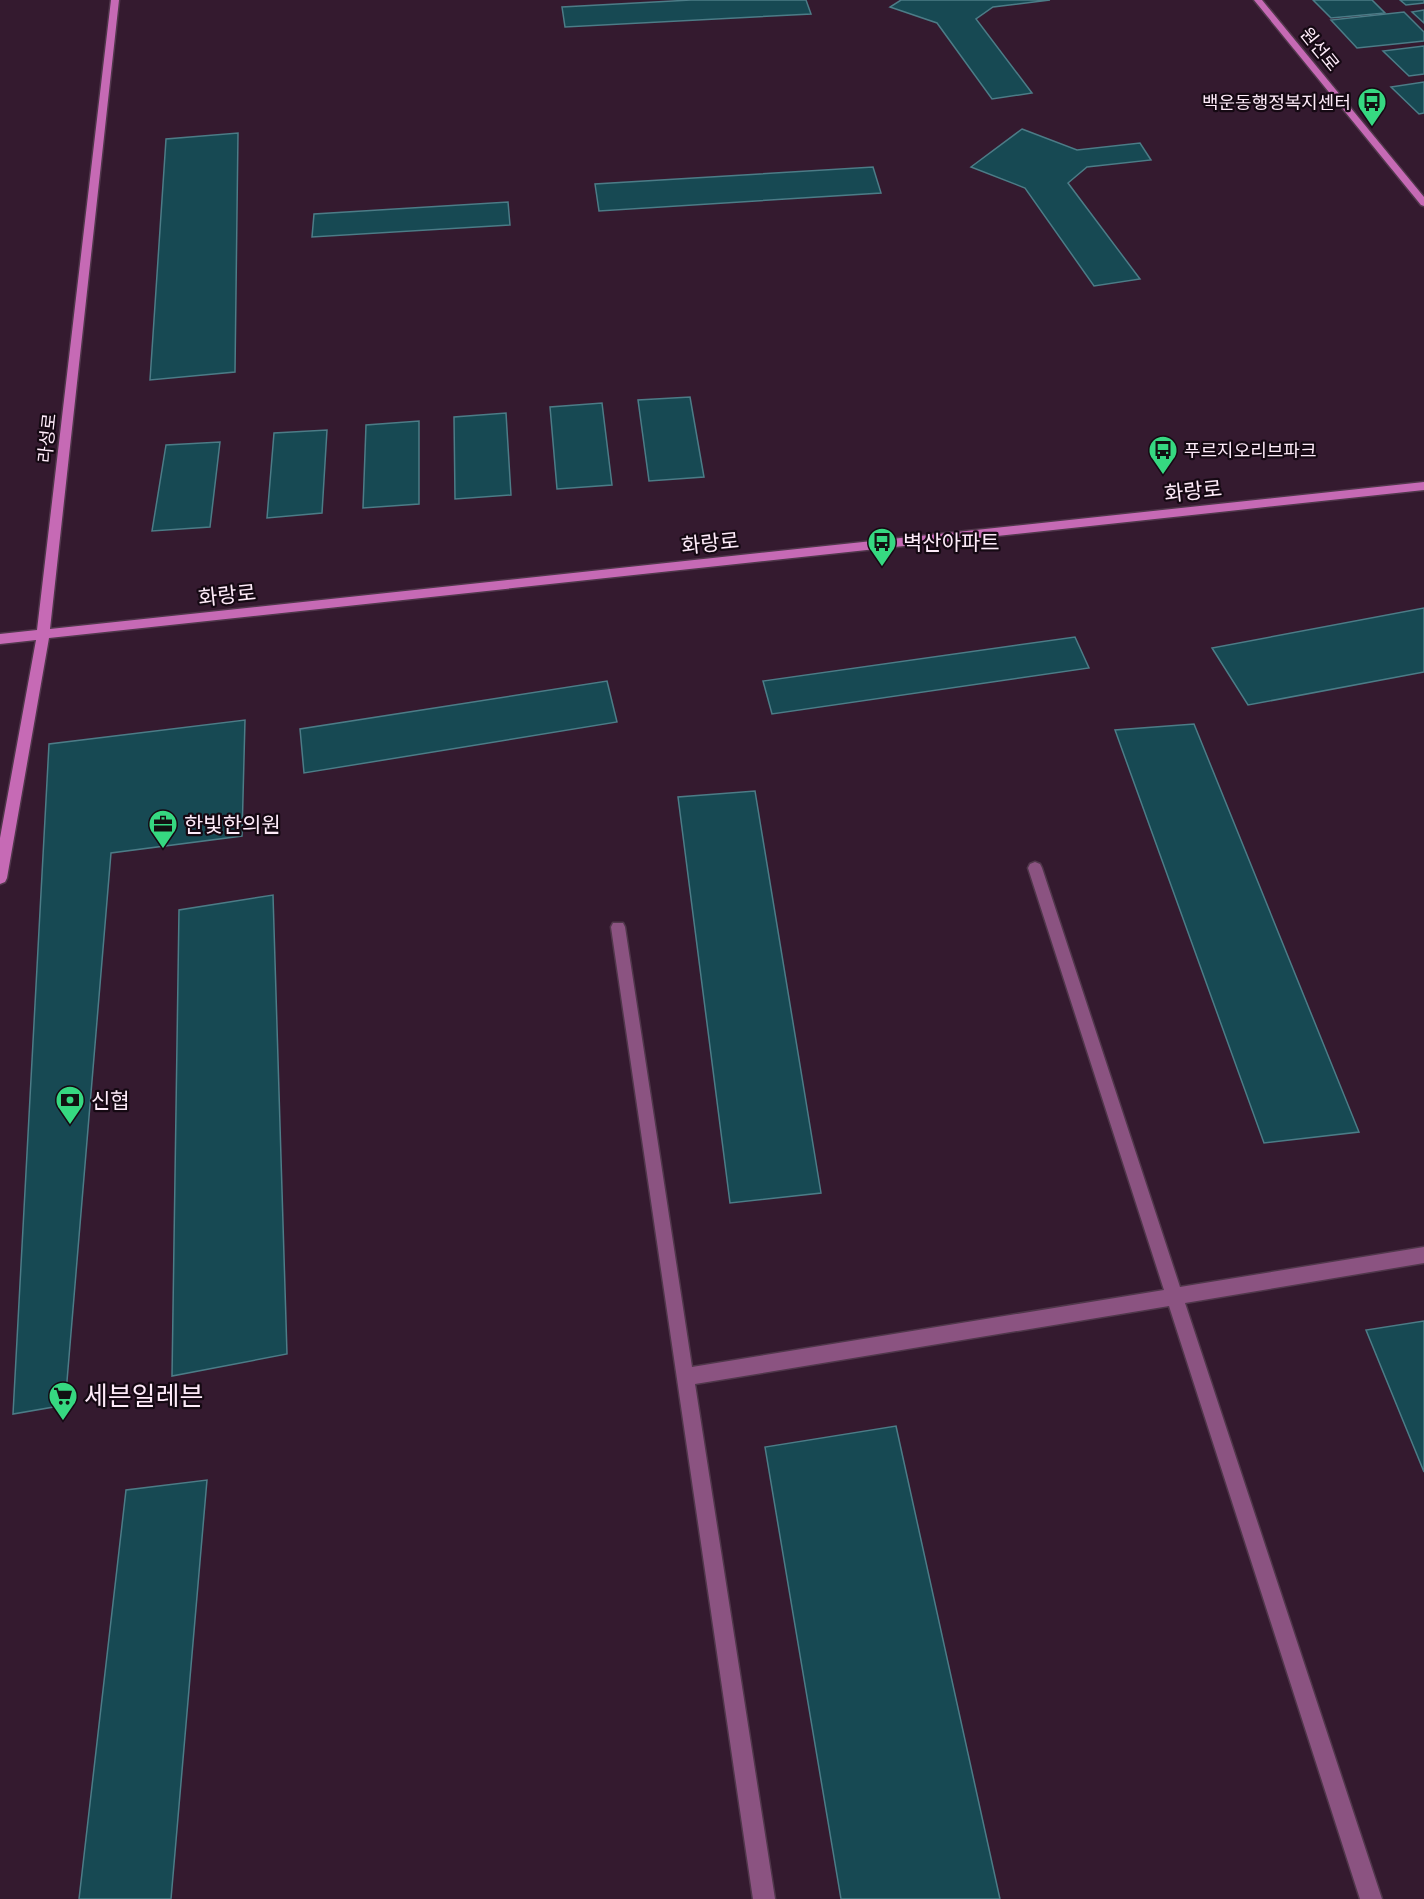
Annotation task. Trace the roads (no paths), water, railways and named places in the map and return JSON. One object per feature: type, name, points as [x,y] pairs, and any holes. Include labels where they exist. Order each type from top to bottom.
[{"type":"street","name":"라성로","points":[[0,879],[43,635],[115,0]]},
{"type":"street","name":"원선로","points":[[1258,0],[1424,203]]},
{"type":"street","name":"화랑로","points":[[0,639],[1424,486]]},
{"type":"lane","points":[[1035,868],[1371,1899]]},
{"type":"lane","points":[[618,927],[764,1899]]},
{"type":"lane","points":[[685,1377],[1424,1255]]},
{"type":"place","name":"백운동행정복지센터","points":[[1372,128]]},
{"type":"place","name":"푸르지오리브파크","points":[[1163,476]]},
{"type":"place","name":"벽산아파트","points":[[882,568]]},
{"type":"place","name":"한빛한의원","points":[[163,850]]},
{"type":"place","name":"신협","points":[[70,1126]]},
{"type":"place","name":"세븐일레븐","points":[[63,1422]]}]
